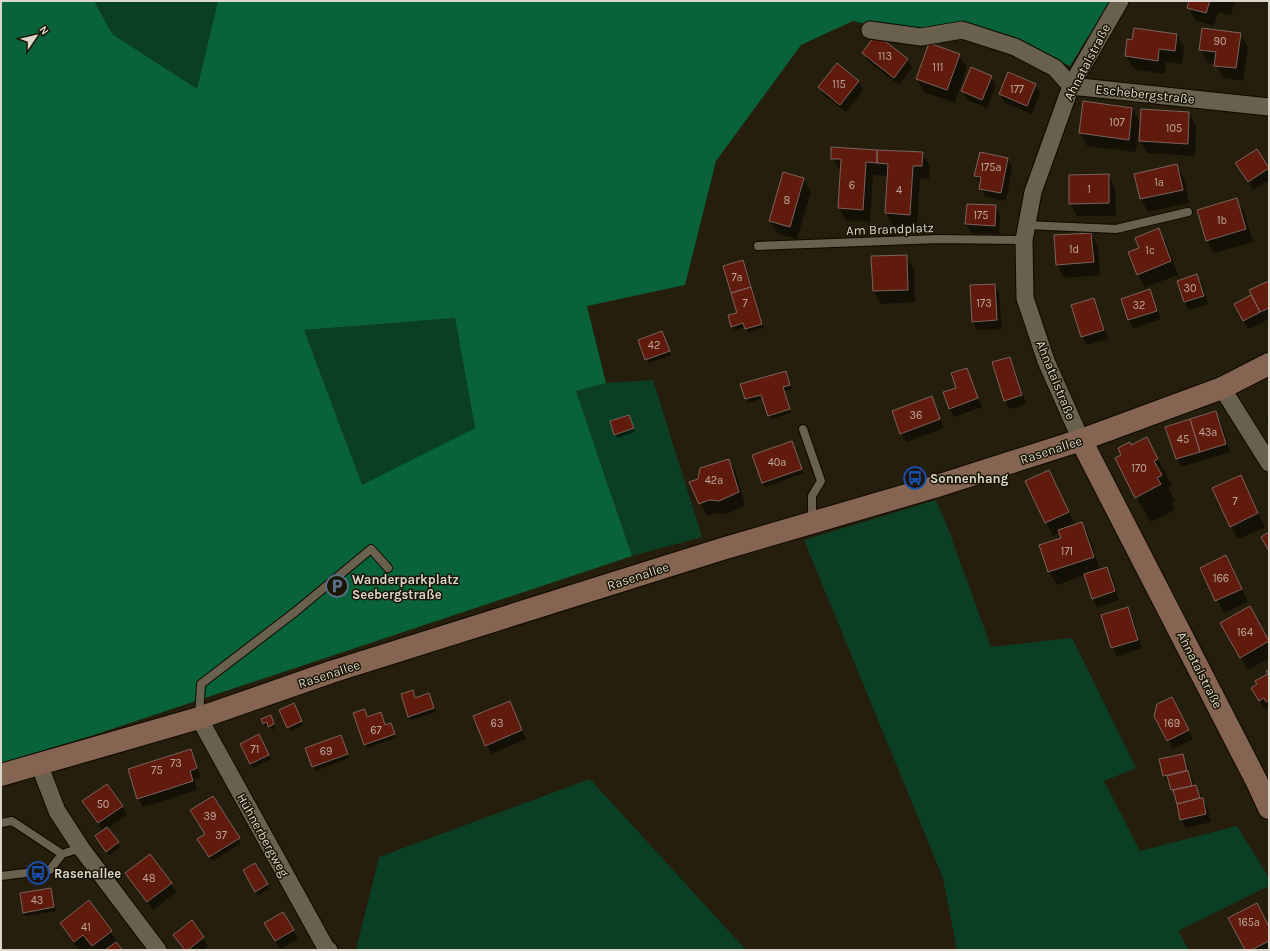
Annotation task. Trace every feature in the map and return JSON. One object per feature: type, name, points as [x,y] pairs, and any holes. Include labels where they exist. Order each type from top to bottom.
[{"type":"main road","name":"Rasenallee","points":[[1,775],[199,718],[331,672],[722,549],[934,487],[1081,440],[1222,388],[1269,364]]},
{"type":"main road","name":"Ahnatalstraße","points":[[1081,440],[1263,778],[1269,808]]},
{"type":"street","name":"Ahnatalstraße","points":[[1081,440],[1046,361],[1025,298],[1025,232],[1033,192],[1070,86],[1120,1]]},
{"type":"street","points":[[870,30],[921,37],[962,30],[1015,47],[1055,68],[1070,86]]},
{"type":"street","name":"Eschebergstraße","points":[[1070,86],[1269,108]]},
{"type":"street","points":[[1222,388],[1269,463]]},
{"type":"street","name":"Hühnerbergweg","points":[[199,718],[326,948],[329,950]]},
{"type":"street","points":[[39,764],[57,811],[81,848],[158,950]]},
{"type":"lane","name":"Am Brandplatz","points":[[758,246],[938,239],[1025,232],[1116,229],[1188,212]]},
{"type":"lane","points":[[803,429],[821,481],[812,496],[812,523]]},
{"type":"lane","points":[[199,718],[201,684],[295,612],[371,549],[388,568]]},
{"type":"lane","points":[[1,823],[12,821],[62,854]]},
{"type":"lane","points":[[1,876],[50,870],[62,854],[81,848]]},
{"type":"green space","points":[[1,1],[94,1],[112,34],[197,89],[218,1],[1110,1],[1070,66],[1037,50],[925,29],[888,29],[853,21],[801,45],[716,161],[685,285],[587,306],[606,383],[576,391],[632,556],[94,735],[1,763]],"holes":[[[455,318],[475,428],[362,485],[304,330]]]},
{"type":"green space","points":[[94,1],[218,1],[197,90],[112,34]]},
{"type":"green space","points":[[455,318],[475,428],[362,486],[304,330]]},
{"type":"green space","points":[[653,380],[702,537],[632,556],[576,391],[606,383]]},
{"type":"green space","points":[[936,500],[949,531],[991,647],[1072,638],[1136,768],[1104,781],[1140,851],[1237,826],[1269,878],[1269,886],[1178,931],[1189,950],[957,950],[943,878],[804,540]]},
{"type":"green space","points":[[590,779],[746,950],[356,950],[379,857]]},
{"type":"building","points":[[1189,1],[1210,1],[1206,13],[1187,8]]},
{"type":"building","points":[[1134,28],[1177,34],[1175,51],[1159,49],[1158,61],[1125,56],[1127,39],[1132,40]]},
{"type":"building","points":[[1202,28],[1241,33],[1236,68],[1214,66],[1216,52],[1199,50]]},
{"type":"building","points":[[876,34],[908,59],[894,78],[862,53]]},
{"type":"building","points":[[929,43],[960,54],[947,90],[916,79]]},
{"type":"building","points":[[837,63],[859,81],[840,105],[818,87]]},
{"type":"building","points":[[971,67],[992,76],[982,100],[961,91]]},
{"type":"building","points":[[1008,72],[1036,84],[1027,106],[999,94]]},
{"type":"building","points":[[1083,101],[1132,108],[1129,140],[1079,133]]},
{"type":"building","points":[[1141,109],[1189,112],[1188,144],[1139,141]]},
{"type":"building","points":[[831,147],[877,150],[877,163],[866,162],[863,210],[838,208],[841,159],[831,159]]},
{"type":"building","points":[[1257,149],[1269,168],[1248,182],[1235,163]]},
{"type":"building","points":[[877,150],[923,152],[922,166],[913,166],[910,215],[885,213],[888,164],[877,163]]},
{"type":"building","points":[[980,152],[1008,158],[1001,193],[979,189],[981,177],[974,176]]},
{"type":"building","points":[[1177,164],[1183,190],[1140,199],[1134,174]]},
{"type":"building","points":[[783,172],[804,178],[790,227],[769,221]]},
{"type":"building","points":[[1109,174],[1109,203],[1069,204],[1069,175]]},
{"type":"building","points":[[1237,198],[1246,229],[1206,241],[1197,210]]},
{"type":"building","points":[[967,204],[996,205],[995,226],[965,224]]},
{"type":"building","points":[[1159,228],[1171,261],[1137,275],[1128,252],[1139,248],[1135,238]]},
{"type":"building","points":[[1091,233],[1094,262],[1056,265],[1054,235]]},
{"type":"building","points":[[907,255],[908,290],[873,291],[871,256]]},
{"type":"building","points":[[743,260],[751,287],[731,293],[723,266]]},
{"type":"building","points":[[1197,274],[1204,296],[1184,302],[1177,281]]},
{"type":"building","points":[[1269,281],[1269,308],[1260,312],[1249,290]]},
{"type":"building","points":[[995,284],[997,320],[972,322],[970,285]]},
{"type":"building","points":[[751,287],[762,324],[745,329],[743,323],[731,327],[728,315],[737,313],[731,293]]},
{"type":"building","points":[[1150,289],[1157,311],[1128,320],[1121,299]]},
{"type":"building","points":[[1251,295],[1260,312],[1243,321],[1234,304]]},
{"type":"building","points":[[1094,298],[1104,330],[1081,337],[1071,305]]},
{"type":"building","points":[[662,331],[670,351],[645,360],[638,340]]},
{"type":"building","points":[[1010,357],[1022,395],[1004,401],[992,362]]},
{"type":"building","points":[[967,368],[978,398],[949,409],[943,392],[956,388],[951,373]]},
{"type":"building","points":[[786,371],[790,385],[783,387],[790,409],[768,416],[761,395],[745,399],[740,384]]},
{"type":"building","points":[[932,396],[940,419],[900,434],[892,411]]},
{"type":"building","points":[[1216,411],[1226,444],[1200,452],[1190,419]]},
{"type":"building","points":[[629,415],[634,428],[614,435],[610,421]]},
{"type":"building","points":[[1190,419],[1200,452],[1176,459],[1165,427]]},
{"type":"building","points":[[1147,437],[1158,459],[1154,461],[1162,475],[1157,478],[1161,484],[1135,498],[1115,458],[1121,455],[1118,448],[1130,442],[1131,445]]},
{"type":"building","points":[[792,441],[802,469],[762,483],[752,455]]},
{"type":"building","points":[[729,459],[739,492],[719,501],[709,500],[699,504],[689,482],[698,479],[700,468]]},
{"type":"building","points":[[1049,470],[1069,512],[1045,523],[1025,481]]},
{"type":"building","points":[[1241,475],[1258,513],[1230,527],[1212,488]]},
{"type":"building","points":[[1082,522],[1094,557],[1048,572],[1039,545],[1061,538],[1058,530]]},
{"type":"building","points":[[1269,532],[1269,551],[1261,537]]},
{"type":"building","points":[[1226,555],[1242,589],[1215,601],[1200,568]]},
{"type":"building","points":[[1107,567],[1115,591],[1092,599],[1084,574]]},
{"type":"building","points":[[1250,606],[1269,641],[1240,658],[1220,623]]},
{"type":"building","points":[[1128,607],[1138,640],[1111,648],[1101,615]]},
{"type":"building","points":[[1269,670],[1269,700],[1266,702],[1264,698],[1259,701],[1251,688],[1257,684],[1255,681],[1268,674],[1266,671]]},
{"type":"building","points":[[413,690],[415,698],[429,693],[434,708],[408,717],[401,694]]},
{"type":"building","points":[[1172,697],[1189,730],[1167,741],[1154,716],[1157,704]]},
{"type":"building","points":[[510,701],[522,730],[485,746],[473,716]]},
{"type":"building","points":[[294,703],[302,721],[287,728],[279,710]]},
{"type":"building","points":[[365,709],[367,717],[381,712],[385,725],[391,723],[395,734],[364,745],[353,713]]},
{"type":"building","points":[[271,715],[274,724],[268,727],[267,722],[263,724],[261,719]]},
{"type":"building","points":[[259,734],[269,755],[250,764],[240,744]]},
{"type":"building","points":[[341,735],[348,754],[312,767],[305,748]]},
{"type":"building","points":[[191,749],[197,768],[190,771],[193,781],[137,799],[128,769]]},
{"type":"building","points":[[1183,754],[1187,771],[1163,776],[1159,759]]},
{"type":"building","points":[[1188,770],[1192,786],[1171,790],[1167,776]]},
{"type":"building","points":[[107,784],[123,806],[98,823],[82,801]]},
{"type":"building","points":[[1196,785],[1200,798],[1177,804],[1173,790]]},
{"type":"building","points":[[213,796],[240,838],[209,857],[197,839],[205,834],[190,810]]},
{"type":"building","points":[[1203,798],[1206,814],[1180,820],[1177,804]]},
{"type":"building","points":[[107,827],[119,842],[106,852],[95,836]]},
{"type":"building","points":[[150,854],[172,883],[147,902],[125,873]]},
{"type":"building","points":[[255,863],[268,884],[255,892],[243,870]]},
{"type":"building","points":[[51,888],[54,907],[23,913],[20,893]]},
{"type":"building","points":[[89,900],[112,931],[92,946],[83,935],[74,942],[60,923]]},
{"type":"building","points":[[1257,903],[1269,927],[1269,941],[1251,950],[1245,950],[1228,918]]},
{"type":"building","points":[[283,912],[294,930],[275,941],[264,923]]},
{"type":"building","points":[[192,920],[204,937],[188,950],[185,950],[173,935]]},
{"type":"building","points":[[116,942],[123,950],[105,950]]},
{"type":"place","name":"Sonnenhang","points":[[915,478]]},
{"type":"place","name":"Wanderparkplatz Seebergstraße","points":[[337,586]]},
{"type":"place","name":"Rasenallee","points":[[38,873]]}]
